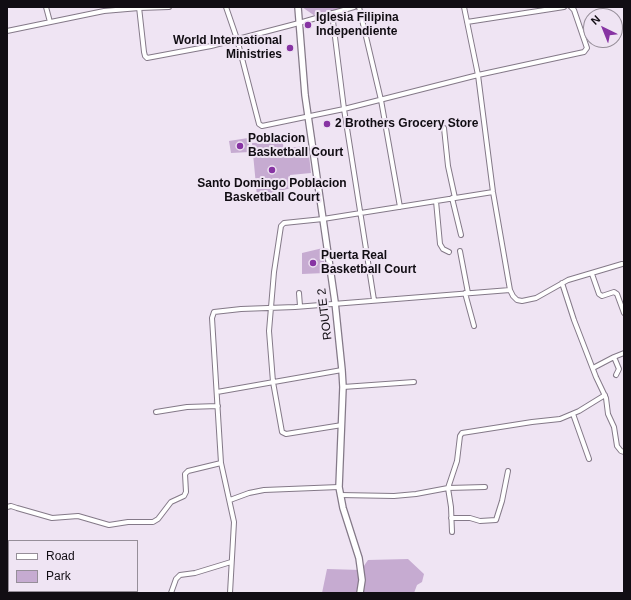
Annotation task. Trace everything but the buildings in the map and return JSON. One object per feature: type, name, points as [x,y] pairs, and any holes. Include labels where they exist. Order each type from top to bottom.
[{"type":"highway","name":"ROUTE 2","points":[[298,7],[301,62],[335,302],[342,370],[343,387],[339,487],[340,495],[359,558],[362,580],[360,593]]},
{"type":"street","points":[[46,7],[50,22]]},
{"type":"street","points":[[139,7],[144,52],[147,58],[211,46],[300,23],[354,7]]},
{"type":"street","points":[[7,31],[104,11],[139,7],[169,7]]},
{"type":"street","points":[[226,7],[237,39],[260,125],[262,126],[344,109],[478,75],[585,51],[586,48],[579,25],[574,10],[571,7]]},
{"type":"street","points":[[359,7],[381,100],[400,207]]},
{"type":"street","points":[[464,7],[478,75],[493,192],[510,290],[515,298],[522,301],[541,296],[562,283],[622,264]]},
{"type":"street","points":[[467,22],[564,7]]},
{"type":"street","points":[[332,13],[344,109],[362,213],[374,300]]},
{"type":"street","points":[[444,128],[448,166],[461,235]]},
{"type":"street","points":[[342,425],[286,434],[283,433],[273,382],[270,331],[271,308],[281,226],[284,223],[323,219],[493,192]]},
{"type":"street","points":[[436,201],[440,244],[443,249],[449,252]]},
{"type":"street","points":[[460,251],[466,293],[474,326]]},
{"type":"street","points":[[592,274],[599,294],[602,296],[614,292],[617,294],[624,313]]},
{"type":"street","points":[[562,283],[574,320],[605,395],[608,414],[614,427],[615,442],[619,449],[624,452]]},
{"type":"street","points":[[230,593],[234,522],[221,463],[213,314],[216,312],[335,302],[510,290]]},
{"type":"street","points":[[298,293],[300,306]]},
{"type":"street","points":[[593,368],[624,353]]},
{"type":"street","points":[[614,357],[619,369],[616,375]]},
{"type":"street","points":[[217,392],[342,370]]},
{"type":"street","points":[[343,387],[414,382]]},
{"type":"street","points":[[452,532],[452,518],[448,488],[457,461],[460,436],[462,433],[560,419],[573,414],[605,395]]},
{"type":"street","points":[[156,412],[187,407],[218,406]]},
{"type":"street","points":[[573,414],[588,459]]},
{"type":"street","points":[[7,508],[11,506],[52,518],[78,516],[109,525],[128,522],[153,522],[158,519],[171,502],[184,496],[186,492],[185,474],[188,470],[221,463]]},
{"type":"street","points":[[452,518],[470,518],[480,521],[496,520],[504,494],[508,471]]},
{"type":"street","points":[[230,500],[249,493],[264,490],[282,488],[339,487]]},
{"type":"street","points":[[340,495],[394,496],[416,494],[448,488],[485,487]]},
{"type":"street","points":[[170,593],[176,579],[180,576],[231,562]]},
{"type":"green space","points":[[302,7],[349,7],[315,16]]},
{"type":"green space","name":"Poblacion Basketball Court","points":[[248,138],[250,152],[231,153],[229,141]]},
{"type":"green space","points":[[282,141],[284,148],[308,146],[311,173],[290,175],[292,188],[257,196],[252,143]]},
{"type":"green space","name":"Puerta Real Basketball Court","points":[[323,248],[325,273],[302,274],[302,253]]},
{"type":"green space","points":[[408,559],[424,574],[422,582],[417,585],[414,593],[322,593],[327,569],[361,570],[368,560]]},
{"type":"place","name":"Iglesia Filipina Independiente","points":[[308,25]]},
{"type":"place","name":"World International Ministries","points":[[290,48]]},
{"type":"place","name":"2 Brothers Grocery Store","points":[[327,124]]},
{"type":"place","name":"Poblacion Basketball Court","points":[[240,146]]},
{"type":"place","name":"Santo Domingo Poblacion Basketball Court","points":[[272,170]]},
{"type":"place","name":"Puerta Real Basketball Court","points":[[313,263]]}]
